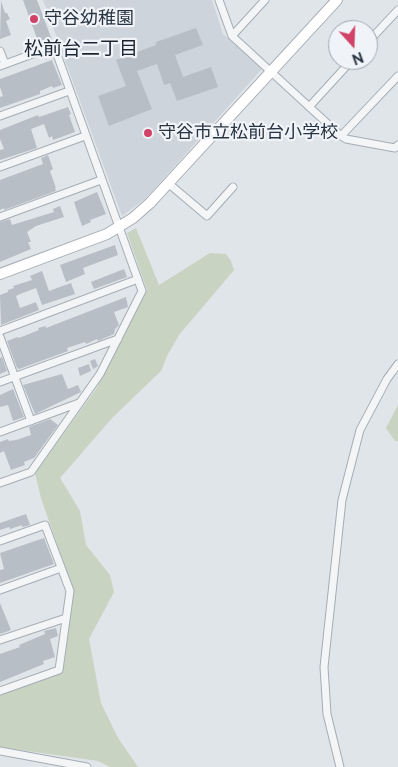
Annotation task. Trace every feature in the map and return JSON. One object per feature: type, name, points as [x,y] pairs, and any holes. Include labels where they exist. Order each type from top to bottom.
[{"type":"street","points":[[219,0],[232,36],[341,136],[346,139],[395,148],[398,145]]},
{"type":"street","points":[[232,36],[265,0]]},
{"type":"street","points":[[0,274],[100,237],[119,228],[150,203],[337,0]]},
{"type":"street","points":[[378,31],[398,10]]},
{"type":"street","points":[[0,51],[2,65],[54,46],[142,291],[100,374],[31,472],[0,484]]},
{"type":"street","points":[[309,107],[343,70]]},
{"type":"street","points":[[341,136],[398,76]]},
{"type":"street","points":[[0,116],[70,91]]},
{"type":"street","points":[[0,166],[85,136]]},
{"type":"street","points":[[0,217],[101,180]]},
{"type":"street","points":[[168,183],[207,216],[233,187]]},
{"type":"street","points":[[0,331],[138,279]]},
{"type":"street","points":[[0,337],[31,421]]},
{"type":"street","points":[[0,382],[118,339]]},
{"type":"street","points":[[340,767],[327,714],[324,667],[342,500],[360,430],[387,379],[398,364]]},
{"type":"street","points":[[0,432],[80,403]]},
{"type":"street","points":[[0,541],[45,525],[70,591],[59,670],[0,691]]},
{"type":"street","points":[[0,590],[62,568]]},
{"type":"street","points":[[0,640],[66,618]]},
{"type":"street","points":[[0,751],[87,767]]},
{"type":"shaded area","name":"守谷市立松前台小学校","points":[[43,0],[212,0],[223,34],[262,69],[146,198],[122,216]]},
{"type":"green space","points":[[136,228],[159,285],[210,253],[226,254],[234,270],[179,335],[161,371],[113,417],[60,478],[80,511],[86,545],[110,575],[114,592],[89,639],[101,703],[118,738],[138,767],[110,767],[98,761],[0,747],[0,695],[53,676],[64,665],[73,590],[41,498],[35,473],[96,389],[147,290],[127,233]]},
{"type":"green space","points":[[398,405],[398,441],[395,441],[386,428]]},
{"type":"building","points":[[23,0],[37,0],[52,40],[39,44]]},
{"type":"building","points":[[1,1],[5,13],[7,13],[10,19],[6,21],[11,35],[0,39]]},
{"type":"building","points":[[196,28],[203,45],[175,55],[183,77],[211,67],[218,87],[177,101],[170,83],[164,85],[157,64],[137,71],[152,109],[109,126],[98,96],[126,86],[116,60],[156,45],[156,42]]},
{"type":"building","points":[[52,60],[62,85],[53,88],[52,86],[40,91],[40,94],[0,108],[0,97],[3,96],[0,79]]},
{"type":"building","points":[[68,107],[75,132],[53,140],[52,136],[49,138],[44,124],[31,129],[37,148],[0,160],[0,150],[4,149],[0,139],[0,130],[38,115],[39,117]]},
{"type":"building","points":[[48,155],[53,169],[50,171],[56,191],[0,210],[0,180],[43,164],[41,158]]},
{"type":"building","points":[[97,192],[106,214],[90,220],[91,222],[82,226],[74,202]]},
{"type":"building","points":[[60,206],[64,217],[36,226],[27,232],[31,242],[28,242],[31,249],[0,262],[0,222],[10,219],[12,225],[54,212],[53,209]]},
{"type":"building","points":[[115,245],[118,255],[83,268],[85,274],[66,282],[60,265]]},
{"type":"building","points":[[124,269],[127,277],[94,289],[91,282]]},
{"type":"building","points":[[42,271],[49,291],[71,283],[75,294],[42,305],[36,288],[20,294],[16,296],[20,308],[36,302],[39,310],[1,325],[0,295],[14,288],[13,286],[32,280],[30,276]]},
{"type":"building","points":[[126,297],[128,307],[114,312],[119,325],[115,329],[114,334],[98,341],[97,339],[86,344],[85,342],[67,348],[68,351],[19,369],[17,368],[7,341]]},
{"type":"building","points":[[2,357],[7,371],[0,374],[0,358]]},
{"type":"building","points":[[95,359],[98,366],[93,369],[90,361]]},
{"type":"building","points":[[89,364],[91,371],[80,376],[78,368]]},
{"type":"building","points":[[62,374],[68,389],[78,385],[81,392],[35,414],[23,385]]},
{"type":"building","points":[[13,389],[24,417],[13,421],[8,405],[0,407],[0,395]]},
{"type":"building","points":[[50,419],[58,425],[34,458],[24,462],[25,465],[11,470],[4,451],[0,453],[0,442],[8,439],[9,441],[16,440],[31,435],[29,427]]},
{"type":"building","points":[[26,514],[30,525],[0,530],[0,523]]},
{"type":"building","points":[[44,538],[54,564],[0,583],[0,570],[4,569],[0,553]]},
{"type":"building","points":[[0,603],[11,630],[0,634]]},
{"type":"building","points":[[56,628],[58,636],[50,639],[55,657],[43,661],[44,664],[0,682],[0,654],[20,647],[19,645],[45,634],[44,631]]},
{"type":"place","name":"守谷幼稚園","points":[[34,19]]},
{"type":"place","name":"守谷市立松前台小学校","points":[[148,133]]},
{"type":"district","name":"松前台二丁目","points":[[81,49]]}]
